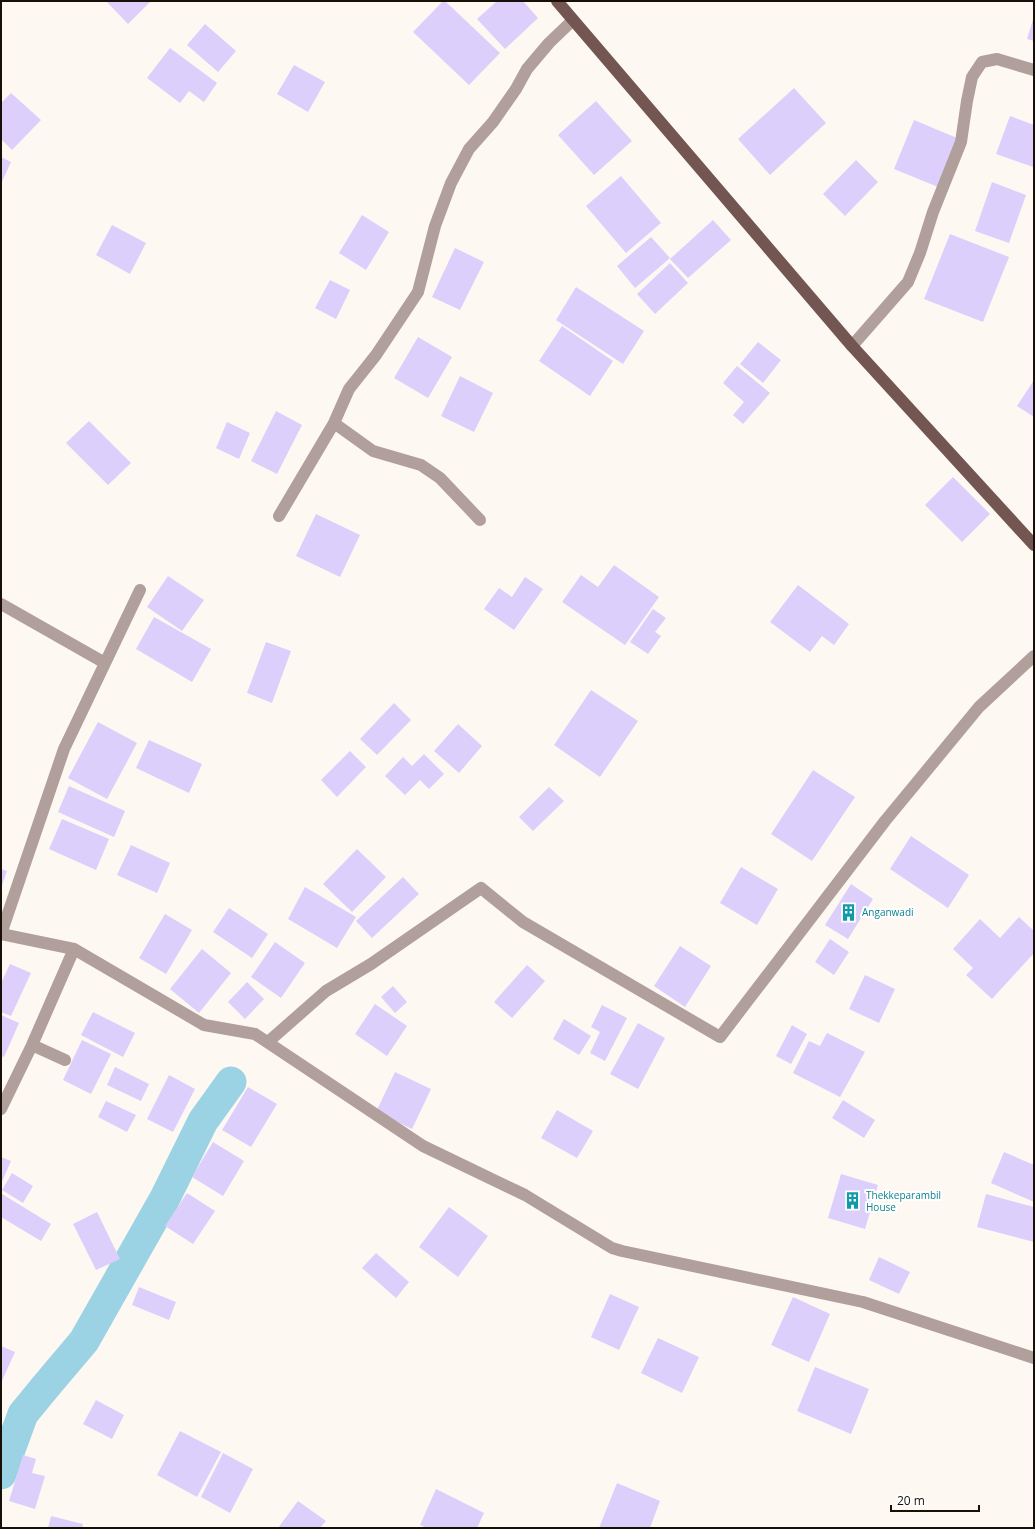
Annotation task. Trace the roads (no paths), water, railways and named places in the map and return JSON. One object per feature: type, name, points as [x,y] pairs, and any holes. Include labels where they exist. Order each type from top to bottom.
[{"type":"main road","points":[[557,1],[852,346],[1034,545]]},
{"type":"street","points":[[279,516],[334,423],[349,389],[376,355],[418,292],[435,226],[451,184],[469,149],[493,122],[528,69],[549,43],[573,20]]},
{"type":"street","points":[[852,346],[908,282],[920,253],[933,212],[961,142],[972,77],[982,62],[997,59],[1034,70]]},
{"type":"street","points":[[334,423],[373,451],[421,465],[440,478],[480,520]]},
{"type":"street","points":[[140,590],[64,748],[1,934],[74,949],[204,1025],[255,1034],[423,1146],[525,1195],[612,1248],[863,1302],[1034,1358]]},
{"type":"street","points":[[1,604],[105,664]]},
{"type":"street","points":[[268,1042],[326,992],[371,964],[481,888],[523,922],[720,1037],[885,821],[979,708],[1034,656]]},
{"type":"street","points":[[1,1109],[32,1045],[74,949]]},
{"type":"street","points":[[32,1045],[66,1060]]},
{"type":"waterway","points":[[1,1474],[23,1414],[84,1341],[164,1200],[203,1121],[231,1082]]},
{"type":"place","name":"Anganwadi","points":[[849,912]]},
{"type":"place","name":"Thekkeparambil House","points":[[853,1201]]}]
